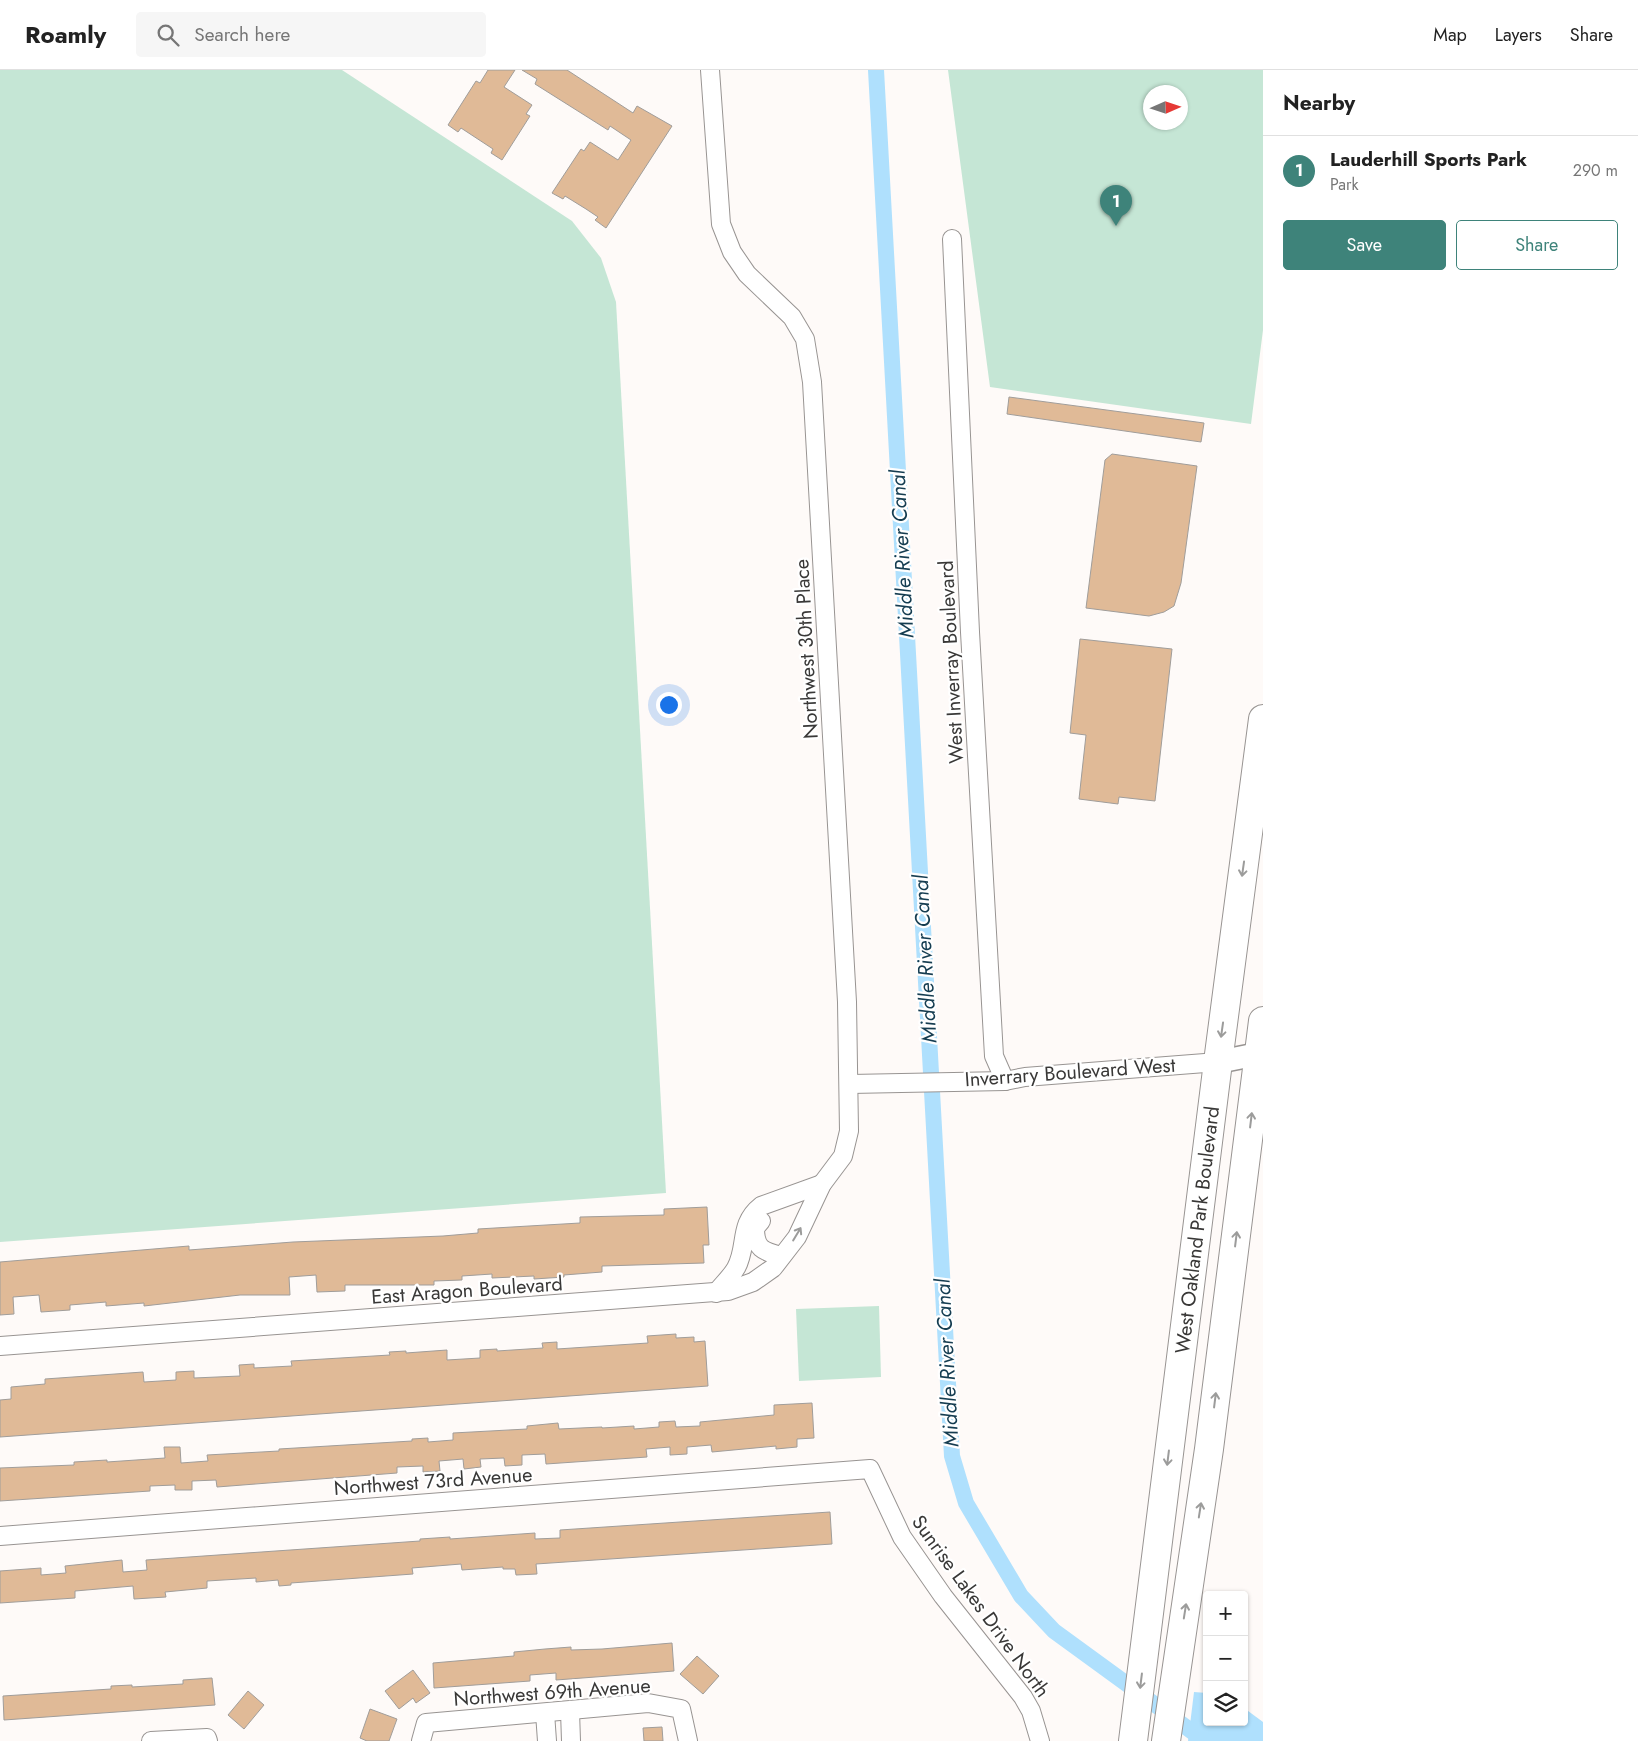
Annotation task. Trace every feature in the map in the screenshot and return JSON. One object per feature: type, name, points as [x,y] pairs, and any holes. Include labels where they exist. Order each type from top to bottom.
[{"type":"main road","name":"West Oakland Park Boulevard","points":[[1134,1733],[1263,719]]},
{"type":"main road","name":"West Oakland Park Boulevard","points":[[1166,1741],[1209,1449],[1262,1054],[1263,1021]]},
{"type":"main road","points":[[1176,1392],[1184,1423],[1192,1438],[1209,1449]]},
{"type":"street","name":"Northwest 30th Place","points":[[710,70],[721,224],[732,252],[747,274],[792,317],[805,339],[812,382],[850,1084],[849,1131]]},
{"type":"street","name":"West Inverray Boulevard","points":[[952,239],[970,641],[994,1056],[1005,1081]]},
{"type":"street","name":"Inverrary Boulevard West","points":[[850,1084],[962,1080],[1005,1081],[1026,1077],[1218,1062],[1262,1054]]},
{"type":"street","name":"East Aragon Boulevard","points":[[0,1346],[728,1291],[753,1282],[773,1268],[797,1237],[822,1184],[843,1156],[849,1131]]},
{"type":"street","points":[[716,1293],[736,1268],[748,1221],[753,1213],[761,1206],[777,1202],[822,1184]]},
{"type":"street","points":[[777,1202],[775,1211],[755,1228],[755,1240],[764,1252],[781,1256]]},
{"type":"street","name":"Northwest 73rd Avenue","points":[[0,1536],[870,1469]]},
{"type":"street","name":"Sunrise Lakes Drive North","points":[[870,1469],[902,1537],[944,1596],[1023,1697],[1031,1711],[1040,1741]]},
{"type":"street","name":"Northwest 69th Avenue","points":[[421,1741],[426,1722],[648,1704],[681,1709],[688,1741]]},
{"type":"street","points":[[570,1710],[572,1741]]},
{"type":"street","points":[[545,1713],[547,1741]]},
{"type":"street","points":[[151,1741],[208,1739]]},
{"type":"green space","points":[[0,70],[342,70],[572,221],[601,258],[616,302],[666,1193],[0,1242]]},
{"type":"green space","points":[[948,70],[1263,70],[1263,330],[1251,424],[990,387]]},
{"type":"green space","points":[[879,1306],[881,1377],[799,1381],[796,1309]]},
{"type":"water","points":[[1194,1692],[1203,1693],[1203,1726],[1248,1726],[1248,1711],[1263,1722],[1263,1741],[1188,1741]]},
{"type":"building","points":[[488,70],[515,70],[504,87],[532,105],[526,114],[530,116],[502,160],[491,153],[493,149],[461,128],[458,132],[448,125],[476,81],[480,83]]},
{"type":"building","points":[[522,70],[567,70],[633,113],[637,106],[672,126],[606,228],[595,220],[598,217],[586,209],[565,196],[563,199],[552,193],[581,149],[584,151],[590,142],[618,160],[631,140],[610,126],[608,130],[535,84],[537,79]]},
{"type":"building","points":[[1009,397],[1204,423],[1201,442],[1007,414]]},
{"type":"building","points":[[1112,454],[1197,466],[1181,583],[1174,606],[1164,612],[1149,616],[1086,608],[1105,460]]},
{"type":"building","points":[[1080,639],[1172,649],[1155,801],[1119,797],[1118,804],[1079,799],[1086,735],[1070,733]]},
{"type":"building","points":[[707,1207],[709,1245],[703,1245],[704,1263],[602,1266],[602,1272],[534,1279],[534,1276],[492,1278],[492,1274],[462,1276],[462,1280],[434,1281],[434,1285],[345,1285],[345,1291],[317,1292],[316,1275],[289,1277],[290,1295],[240,1295],[144,1306],[144,1303],[106,1306],[106,1302],[70,1305],[70,1310],[41,1312],[39,1295],[13,1297],[14,1314],[0,1315],[0,1262],[189,1246],[189,1250],[293,1242],[443,1236],[478,1233],[478,1229],[580,1223],[580,1217],[664,1215],[664,1209]]},
{"type":"building","points":[[676,1334],[676,1338],[694,1337],[694,1342],[705,1341],[708,1386],[0,1437],[0,1400],[11,1399],[11,1387],[45,1384],[45,1379],[143,1372],[144,1382],[176,1380],[176,1372],[194,1371],[194,1378],[240,1376],[239,1365],[254,1364],[254,1368],[292,1366],[291,1361],[390,1355],[389,1352],[406,1351],[406,1353],[447,1350],[447,1360],[480,1358],[480,1350],[497,1349],[497,1351],[543,1348],[542,1343],[557,1342],[557,1349],[648,1343],[647,1336]]},
{"type":"building","points":[[812,1403],[814,1438],[797,1439],[797,1447],[776,1449],[776,1446],[712,1452],[711,1445],[687,1447],[687,1454],[670,1455],[670,1447],[646,1449],[647,1457],[546,1464],[545,1454],[522,1455],[522,1465],[505,1466],[504,1458],[480,1459],[481,1467],[464,1469],[463,1459],[439,1461],[440,1471],[423,1472],[423,1466],[397,1467],[397,1473],[217,1487],[216,1480],[192,1481],[192,1490],[175,1490],[175,1485],[150,1486],[150,1491],[0,1501],[0,1468],[74,1465],[74,1462],[107,1460],[107,1462],[165,1458],[164,1447],[180,1447],[181,1463],[208,1461],[207,1455],[412,1441],[412,1439],[428,1438],[428,1442],[453,1440],[453,1433],[527,1429],[527,1426],[558,1423],[559,1429],[634,1426],[634,1429],[659,1427],[659,1422],[675,1421],[676,1427],[700,1426],[700,1422],[774,1415],[774,1405]]},
{"type":"building","points":[[830,1512],[832,1544],[536,1564],[537,1574],[516,1575],[515,1569],[503,1569],[503,1567],[462,1570],[461,1564],[412,1568],[413,1574],[291,1583],[291,1585],[279,1586],[278,1580],[256,1582],[256,1578],[207,1581],[207,1588],[165,1592],[166,1597],[134,1599],[133,1586],[75,1591],[75,1598],[0,1603],[0,1571],[41,1568],[41,1575],[66,1573],[65,1566],[122,1560],[123,1572],[147,1570],[146,1560],[420,1541],[420,1539],[450,1537],[450,1539],[535,1533],[535,1539],[560,1538],[560,1530]]},
{"type":"building","points":[[672,1643],[674,1671],[556,1680],[556,1673],[530,1675],[530,1681],[434,1688],[433,1663],[514,1656],[514,1652],[545,1649],[571,1647],[571,1650],[602,1649]]},
{"type":"building","points":[[697,1656],[719,1676],[703,1694],[680,1674]]},
{"type":"building","points":[[413,1670],[430,1693],[416,1703],[413,1698],[399,1709],[385,1691]]},
{"type":"building","points":[[212,1678],[215,1705],[4,1720],[3,1696],[111,1689],[111,1686],[132,1685],[132,1687],[183,1684],[183,1680]]},
{"type":"building","points":[[248,1691],[264,1705],[244,1729],[228,1715]]},
{"type":"building","points":[[370,1709],[397,1719],[389,1741],[367,1741],[360,1738]]},
{"type":"building","points":[[662,1727],[663,1741],[644,1741],[643,1728]]},
{"type":"waterway","name":"Middle River Canal","points":[[876,70],[952,1456],[966,1503],[1021,1596],[1054,1631],[1205,1741]]},
{"type":"place","name":"Lauderhill Sports Park","points":[[1116,226]]}]
